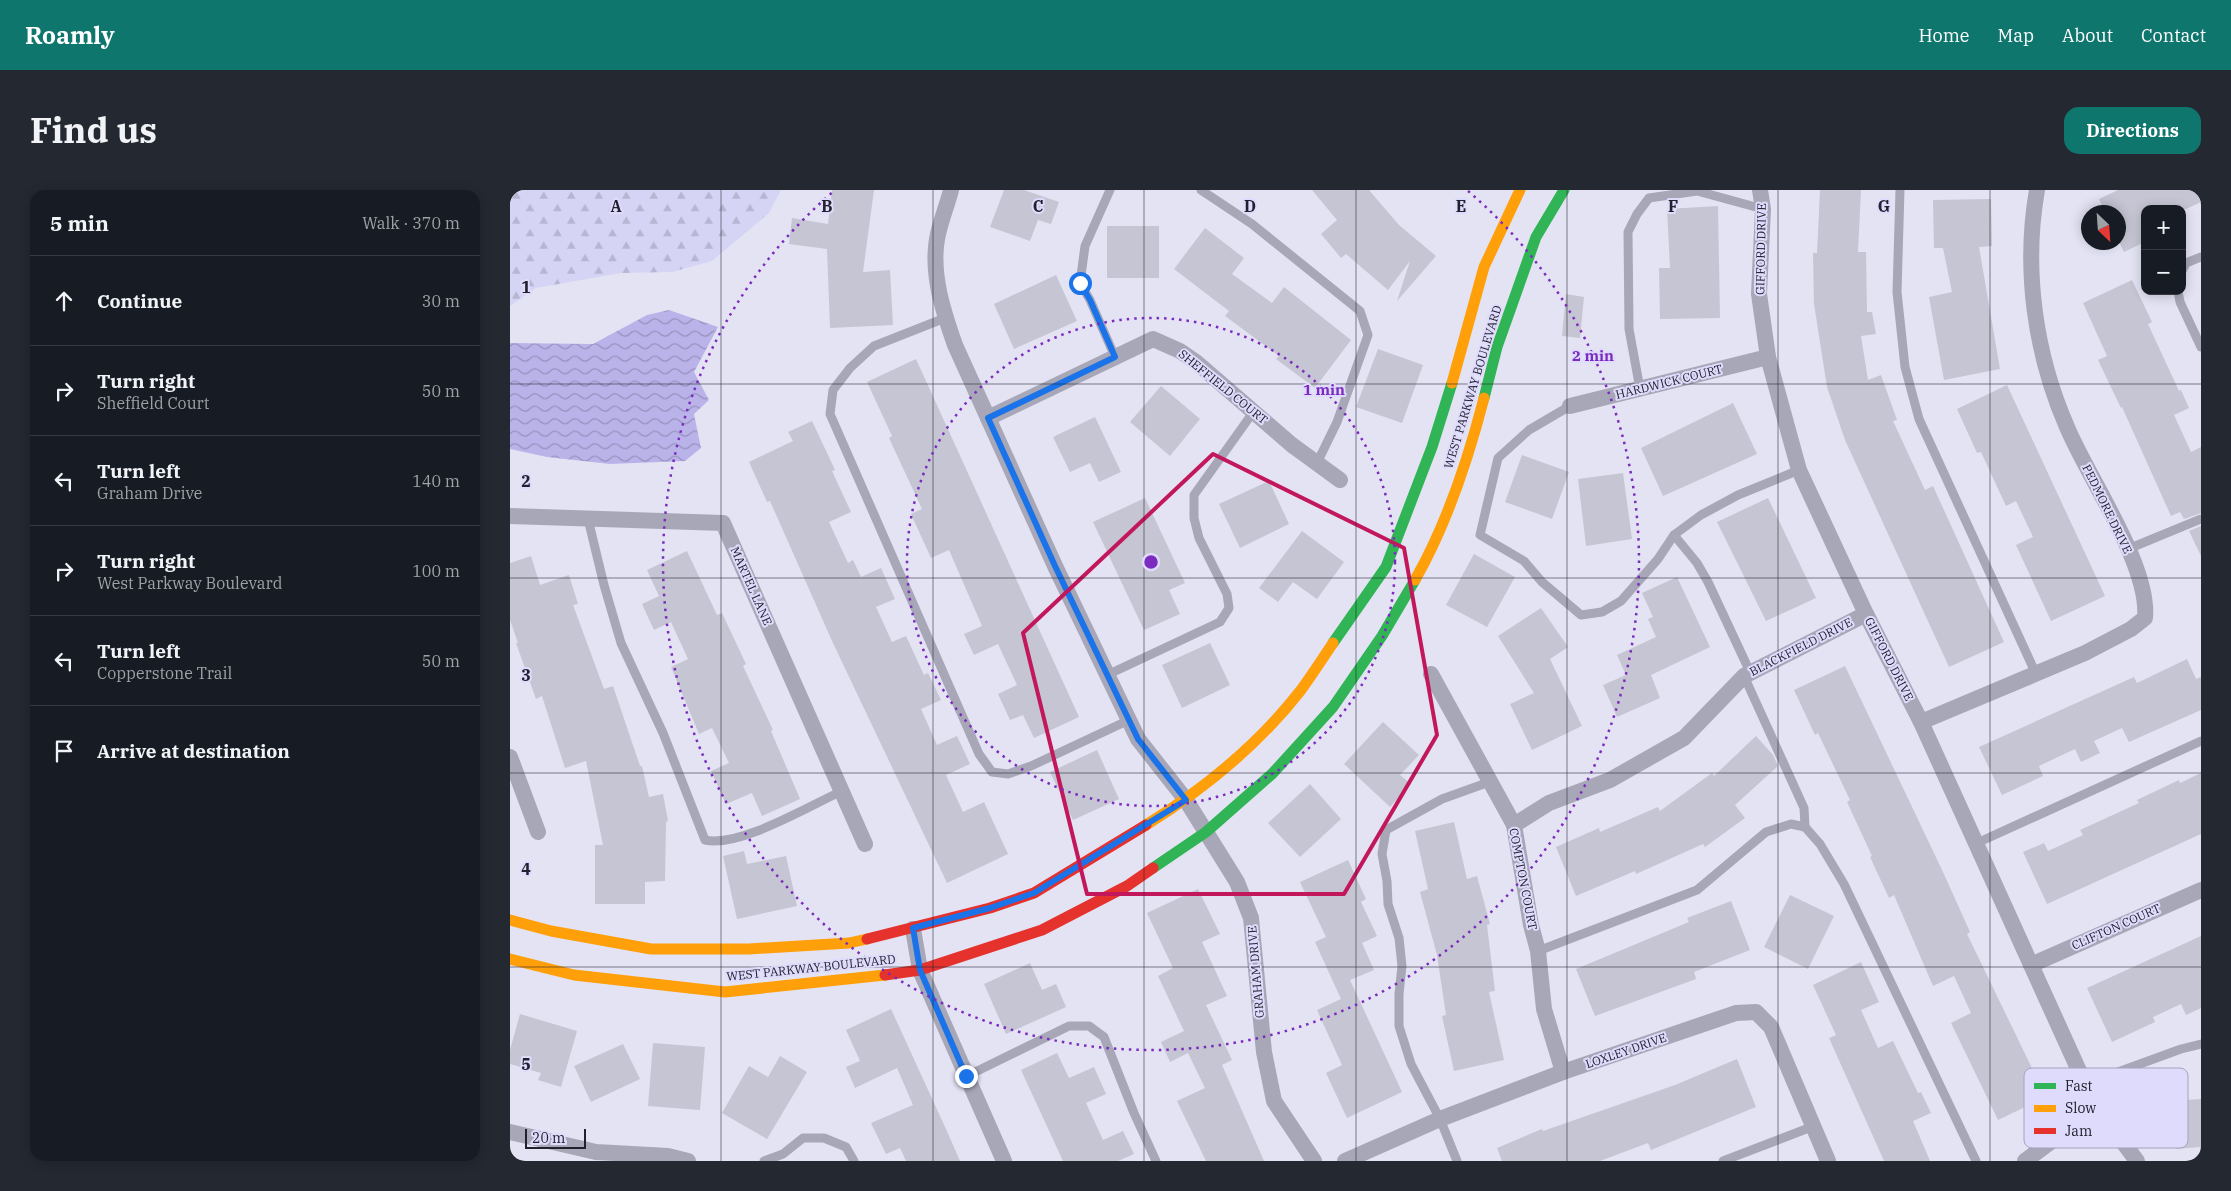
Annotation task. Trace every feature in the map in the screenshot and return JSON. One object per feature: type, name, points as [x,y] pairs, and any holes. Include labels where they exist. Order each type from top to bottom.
[{"type":"street","name":"GRAHAM DRIVE","points":[[951,190],[937,238],[936,272],[945,318],[954,345],[1055,566],[1138,739],[1186,800],[1237,882],[1251,918],[1264,1052],[1274,1100],[1314,1161]]},
{"type":"street","name":"WEST PARKWAY BOULEVARD","points":[[510,920],[551,931],[651,950],[749,949],[849,943],[990,908],[1034,893],[1186,800],[1239,757],[1300,691],[1386,567],[1432,447],[1462,352],[1484,267],[1520,190]]},
{"type":"street","name":"WEST PARKWAY BOULEVARD","points":[[510,959],[574,975],[725,992],[822,983],[920,970],[1042,930],[1127,886],[1206,832],[1272,774],[1333,707],[1382,636],[1430,554],[1471,447],[1497,347],[1536,238],[1564,190]]},
{"type":"street","name":"GIFFORD DRIVE","points":[[1760,190],[1763,208],[1759,294],[1768,357],[1799,470],[1866,614],[1921,722],[2079,1068]]},
{"type":"street","name":"PEDMORE DRIVE","points":[[1921,722],[2086,653],[2131,629],[2145,618],[2146,603],[2128,549],[2067,428],[2048,376],[2034,303],[2032,220],[2038,190]]},
{"type":"street","name":"SHEFFIELD COURT","points":[[988,418],[1153,339],[1180,351],[1340,480]]},
{"type":"street","name":"HARDWICK COURT","points":[[1570,406],[1768,357]]},
{"type":"street","name":"MARTEL LANE","points":[[510,516],[723,523],[865,844]]},
{"type":"street","name":"BLACKFIELD DRIVE","points":[[1514,825],[1549,803],[1610,780],[1684,738],[1747,674],[1866,614]]},
{"type":"street","name":"COMPTON COURT","points":[[1431,674],[1492,781],[1514,825],[1531,925],[1538,951],[1544,1009],[1563,1072]]},
{"type":"street","points":[[511,761],[538,832]]},
{"type":"street","name":"CLIFTON COURT","points":[[2031,965],[2201,890]]},
{"type":"street","points":[[913,928],[920,970],[1004,1161]]},
{"type":"street","name":"LOXLEY DRIVE","points":[[1345,1161],[1440,1119],[1563,1072],[1736,1014],[1756,1012],[1771,1027],[1828,1161]]},
{"type":"street","points":[[510,1132],[596,1152],[668,1156],[688,1161]]},
{"type":"street","points":[[2025,1161],[2043,1148]]},
{"type":"street","name":"GIFFORD DRIVE","points":[[2127,1148],[2137,1161]]},
{"type":"lane","points":[[1110,190],[1085,246],[1080,283],[1090,300],[1115,357]]},
{"type":"lane","points":[[1201,190],[1252,224],[1360,312],[1368,335],[1337,422],[1318,463]]},
{"type":"lane","points":[[1900,190],[1897,292],[1905,367],[1919,419],[2036,674]]},
{"type":"lane","points":[[1640,389],[1629,329],[1628,232],[1636,214],[1649,198],[1697,191],[1763,208]]},
{"type":"lane","points":[[2186,263],[2201,256]]},
{"type":"lane","points":[[2179,295],[2180,302],[2201,347]]},
{"type":"lane","points":[[945,318],[874,346],[850,368],[833,390],[830,414],[979,754],[992,772],[1008,774],[1031,766],[1129,720]]},
{"type":"lane","points":[[1570,406],[1529,430],[1498,458],[1480,535],[1524,561],[1542,582],[1581,615],[1602,612],[1621,601],[1658,559],[1674,535],[1701,515],[1731,499],[1799,470]]},
{"type":"lane","points":[[1108,675],[1220,622],[1229,608],[1227,594],[1199,538],[1194,518],[1194,495],[1254,412]]},
{"type":"lane","points":[[588,519],[604,585],[621,643],[663,733],[705,840],[717,843],[740,838],[842,791]]},
{"type":"lane","points":[[2128,549],[2201,519]]},
{"type":"lane","points":[[1674,535],[1697,563],[1708,582],[1804,808],[1805,827]]},
{"type":"lane","points":[[1977,843],[2201,741]]},
{"type":"lane","points":[[1457,1161],[1440,1119],[1411,1064],[1399,1026],[1399,994],[1402,966],[1399,938],[1388,904],[1387,881],[1382,854],[1386,830],[1442,799],[1492,781]]},
{"type":"lane","points":[[1538,951],[1697,890],[1766,832],[1791,824],[1805,827],[1820,844],[1844,884],[1976,1161]]},
{"type":"lane","points":[[966,1076],[1068,1026],[1089,1026],[1104,1037],[1134,1113],[1156,1161]]},
{"type":"lane","points":[[2129,1068],[2181,1049],[2201,1044]]},
{"type":"lane","points":[[1723,1161],[1814,1126]]},
{"type":"lane","points":[[764,1161],[783,1154],[803,1138],[824,1138],[846,1147],[854,1161]]},
{"type":"highlighted area","points":[[1213,454],[1404,548],[1437,735],[1344,894],[1087,894],[1023,633]]},
{"type":"green space","points":[[510,190],[781,190],[769,213],[712,261],[672,272],[621,273],[536,288],[510,306]]},
{"type":"water","points":[[669,310],[718,327],[694,372],[709,400],[694,414],[701,448],[685,461],[610,464],[547,457],[510,449],[510,343],[593,344],[647,315]]},
{"type":"building","points":[[832,190],[874,190],[863,272],[890,270],[893,325],[830,328],[827,249],[789,244],[792,218],[828,224]]},
{"type":"building","points":[[1004,190],[1024,190],[1059,202],[1051,224],[1038,220],[1030,241],[990,227]]},
{"type":"building","points":[[1312,190],[1369,190],[1399,225],[1436,256],[1397,301],[1410,261],[1388,290],[1346,254],[1341,258],[1321,234],[1337,220]]},
{"type":"building","points":[[1820,190],[1861,190],[1858,252],[1866,252],[1867,312],[1872,312],[1876,334],[1861,336],[1868,380],[1881,375],[1897,420],[1893,421],[1925,490],[1933,486],[2004,642],[1949,667],[1845,440],[1827,387],[1814,304],[1813,253],[1817,253]]},
{"type":"building","points":[[2118,190],[2201,190],[2201,202],[2186,209],[2186,205],[2141,205],[2141,244],[2124,252],[2123,250],[2126,250],[2126,205],[2102,205],[2099,199]]},
{"type":"building","points":[[1991,199],[1992,246],[1979,247],[2000,369],[1944,380],[1929,297],[1952,292],[1943,248],[1934,248],[1933,200]]},
{"type":"building","points":[[1718,206],[1720,318],[1660,319],[1659,268],[1670,268],[1667,209]]},
{"type":"building","points":[[1107,226],[1159,226],[1159,278],[1107,278]]},
{"type":"building","points":[[1205,228],[1244,258],[1232,274],[1272,303],[1284,287],[1351,340],[1315,388],[1276,359],[1279,356],[1225,316],[1229,311],[1174,269]]},
{"type":"building","points":[[1056,275],[1077,321],[1014,349],[994,304]]},
{"type":"building","points":[[2132,280],[2152,322],[2148,324],[2179,391],[2181,390],[2189,408],[2174,415],[2191,452],[2201,447],[2201,513],[2184,519],[2180,512],[2171,516],[2122,407],[2098,360],[2107,356],[2083,303]]},
{"type":"building","points":[[1566,294],[1584,297],[1580,338],[1562,336]]},
{"type":"building","points":[[1378,349],[1423,365],[1402,423],[1356,407]]},
{"type":"building","points":[[916,359],[1079,717],[1034,738],[1023,715],[1010,720],[998,694],[1017,685],[998,644],[974,655],[964,634],[982,626],[949,550],[931,558],[911,514],[922,509],[889,438],[892,436],[867,382]]},
{"type":"building","points":[[2007,385],[2105,596],[2051,621],[2016,545],[2033,537],[2016,501],[2006,506],[1981,452],[1977,453],[1957,409]]},
{"type":"building","points":[[1161,386],[1200,419],[1170,456],[1130,422]]},
{"type":"building","points":[[1733,403],[1757,454],[1663,496],[1641,448]]},
{"type":"building","points":[[1095,417],[1121,472],[1099,482],[1090,463],[1070,472],[1053,437]]},
{"type":"building","points":[[812,421],[835,470],[832,471],[851,512],[829,522],[848,563],[853,560],[861,577],[881,568],[895,599],[876,607],[892,642],[906,636],[924,675],[928,673],[941,700],[921,709],[937,745],[957,736],[970,764],[946,775],[963,812],[984,802],[1008,854],[947,883],[832,641],[770,501],[767,502],[749,462],[793,441],[788,432]]},
{"type":"building","points":[[1522,455],[1569,472],[1552,519],[1505,502]]},
{"type":"building","points":[[1623,473],[1632,539],[1586,546],[1578,479]]},
{"type":"building","points":[[1269,481],[1289,524],[1240,548],[1219,504]]},
{"type":"building","points":[[1145,498],[1185,583],[1169,590],[1180,614],[1144,630],[1093,522]]},
{"type":"building","points":[[1768,498],[1816,598],[1766,621],[1717,522]]},
{"type":"building","points":[[2201,526],[2201,556],[2189,531]]},
{"type":"building","points":[[1302,531],[1344,562],[1317,599],[1293,582],[1278,602],[1259,588]]},
{"type":"building","points":[[687,551],[717,615],[722,613],[746,664],[743,666],[773,730],[771,731],[800,799],[762,816],[752,793],[726,804],[711,771],[729,763],[712,728],[699,734],[671,667],[688,659],[671,622],[654,630],[642,604],[659,596],[647,570]]},
{"type":"building","points":[[1474,554],[1515,577],[1487,627],[1446,605]]},
{"type":"building","points":[[531,556],[540,585],[569,575],[578,604],[573,605],[604,689],[613,686],[640,766],[642,766],[649,797],[663,794],[668,821],[666,822],[665,881],[645,882],[645,904],[595,904],[595,845],[603,845],[586,761],[565,768],[542,696],[536,699],[510,620],[510,563]]},
{"type":"building","points":[[1677,577],[1710,647],[1651,675],[1660,698],[1617,717],[1603,685],[1626,675],[1617,655],[1656,637],[1648,619],[1653,617],[1642,593]]},
{"type":"building","points":[[1541,608],[1568,647],[1550,659],[1582,726],[1532,750],[1510,704],[1534,693],[1498,636]]},
{"type":"building","points":[[1210,643],[1230,685],[1182,708],[1162,665]]},
{"type":"building","points":[[2187,659],[2196,679],[2201,677],[2201,710],[2129,742],[2122,728],[2094,741],[2100,753],[2081,762],[2075,749],[2039,766],[2043,776],[2002,795],[1979,747],[2134,677],[2137,683]]},
{"type":"building","points":[[1845,666],[1943,872],[1970,932],[1967,934],[2032,1068],[2024,1068],[2024,1108],[1998,1120],[1951,1023],[1971,1013],[1954,976],[1933,986],[1894,895],[1889,898],[1870,857],[1872,856],[1847,802],[1850,800],[1818,733],[1815,735],[1794,690]]},
{"type":"building","points":[[1383,722],[1419,755],[1400,775],[1411,784],[1390,807],[1344,764]]},
{"type":"building","points":[[1756,736],[1773,755],[1778,766],[1735,805],[1745,818],[1705,847],[1703,844],[1636,874],[1635,871],[1576,896],[1556,847],[1599,828],[1600,832],[1658,807],[1660,811],[1712,773],[1714,776]]},
{"type":"building","points":[[1097,750],[1119,799],[1073,820],[1050,772]]},
{"type":"building","points":[[2201,773],[2201,834],[2047,904],[2023,852],[2044,843],[2048,851],[2083,835],[2080,830],[2139,803],[2137,800],[2179,780],[2180,783]]},
{"type":"building","points":[[1310,784],[1341,819],[1300,857],[1268,823]]},
{"type":"building","points":[[1454,822],[1467,879],[1477,876],[1490,924],[1487,925],[1495,991],[1489,992],[1504,1060],[1454,1071],[1442,1016],[1446,1015],[1437,955],[1420,892],[1428,889],[1415,831]]},
{"type":"building","points":[[744,851],[747,864],[786,856],[797,906],[737,919],[723,856]]},
{"type":"building","points":[[1348,860],[1366,899],[1361,902],[1377,936],[1362,943],[1374,970],[1350,980],[1402,1092],[1347,1118],[1326,1073],[1342,1065],[1317,1010],[1341,999],[1315,942],[1326,937],[1300,882]]},
{"type":"building","points":[[1198,889],[1220,934],[1202,942],[1227,996],[1206,1005],[1232,1060],[1222,1065],[1264,1161],[1206,1161],[1177,1101],[1205,1088],[1188,1053],[1170,1062],[1161,1042],[1184,1031],[1158,976],[1173,968],[1147,913]]},
{"type":"building","points":[[1790,895],[1834,916],[1808,969],[1764,947]]},
{"type":"building","points":[[1731,901],[1750,950],[1694,972],[1696,979],[1595,1016],[1576,969],[1689,922],[1687,918]]},
{"type":"building","points":[[2201,936],[2201,1008],[2186,1015],[2181,1004],[2153,1017],[2155,1022],[2112,1042],[2087,988]]},
{"type":"building","points":[[1861,962],[1879,1002],[1861,1010],[1878,1048],[1893,1041],[1918,1093],[1921,1092],[1931,1113],[1913,1121],[1930,1161],[1884,1161],[1829,1038],[1836,1035],[1813,985]]},
{"type":"building","points":[[1030,963],[1042,990],[1056,984],[1066,1007],[1006,1034],[984,984]]},
{"type":"building","points":[[891,1009],[960,1161],[906,1161],[900,1148],[886,1154],[871,1123],[913,1105],[897,1068],[855,1088],[846,1067],[860,1061],[846,1030]]},
{"type":"building","points":[[520,1014],[577,1031],[561,1087],[538,1080],[541,1073],[510,1064],[510,1050]]},
{"type":"building","points":[[653,1043],[705,1047],[700,1110],[648,1106]]},
{"type":"building","points":[[623,1044],[640,1079],[591,1102],[574,1066]]},
{"type":"building","points":[[1057,1053],[1069,1078],[1094,1067],[1106,1094],[1086,1103],[1103,1140],[1123,1131],[1134,1154],[1118,1161],[1063,1161],[1021,1070]]},
{"type":"building","points":[[780,1056],[807,1072],[767,1139],[722,1113],[749,1066],[768,1077]]},
{"type":"building","points":[[1737,1059],[1756,1107],[1651,1150],[1648,1143],[1600,1161],[1502,1161],[1497,1148],[1542,1129],[1543,1131],[1675,1085]]},
{"type":"building","points":[[2201,1099],[2201,1147],[2176,1149],[2188,1148],[2188,1100]]},
{"type":"traffic: fast","points":[[1484,398],[1497,347],[1536,237],[1564,190]]},
{"type":"traffic: fast","points":[[1333,643],[1386,567],[1432,447],[1452,383]]},
{"type":"traffic: fast","points":[[1153,868],[1206,832],[1272,774],[1333,707],[1382,636],[1415,580]]},
{"type":"traffic: slow","points":[[1452,383],[1484,267],[1520,190]]},
{"type":"traffic: slow","points":[[1415,580],[1437,537],[1456,491],[1484,398]]},
{"type":"traffic: slow","points":[[1146,825],[1209,781],[1249,747],[1285,710],[1333,643]]},
{"type":"traffic: slow","points":[[510,920],[551,931],[651,949],[749,949],[849,943],[867,939]]},
{"type":"traffic: slow","points":[[510,959],[574,975],[725,992],[885,975]]},
{"type":"traffic: jam","points":[[867,939],[990,908],[1034,893],[1146,825]]},
{"type":"traffic: jam","points":[[885,975],[920,970],[1042,930],[1127,886],[1153,868]]},
{"type":"route","points":[[966,1076],[920,970],[913,928],[990,908],[1034,893],[1186,800],[1138,739],[1055,566],[988,418],[1115,357],[1090,300],[1080,283]]}]
